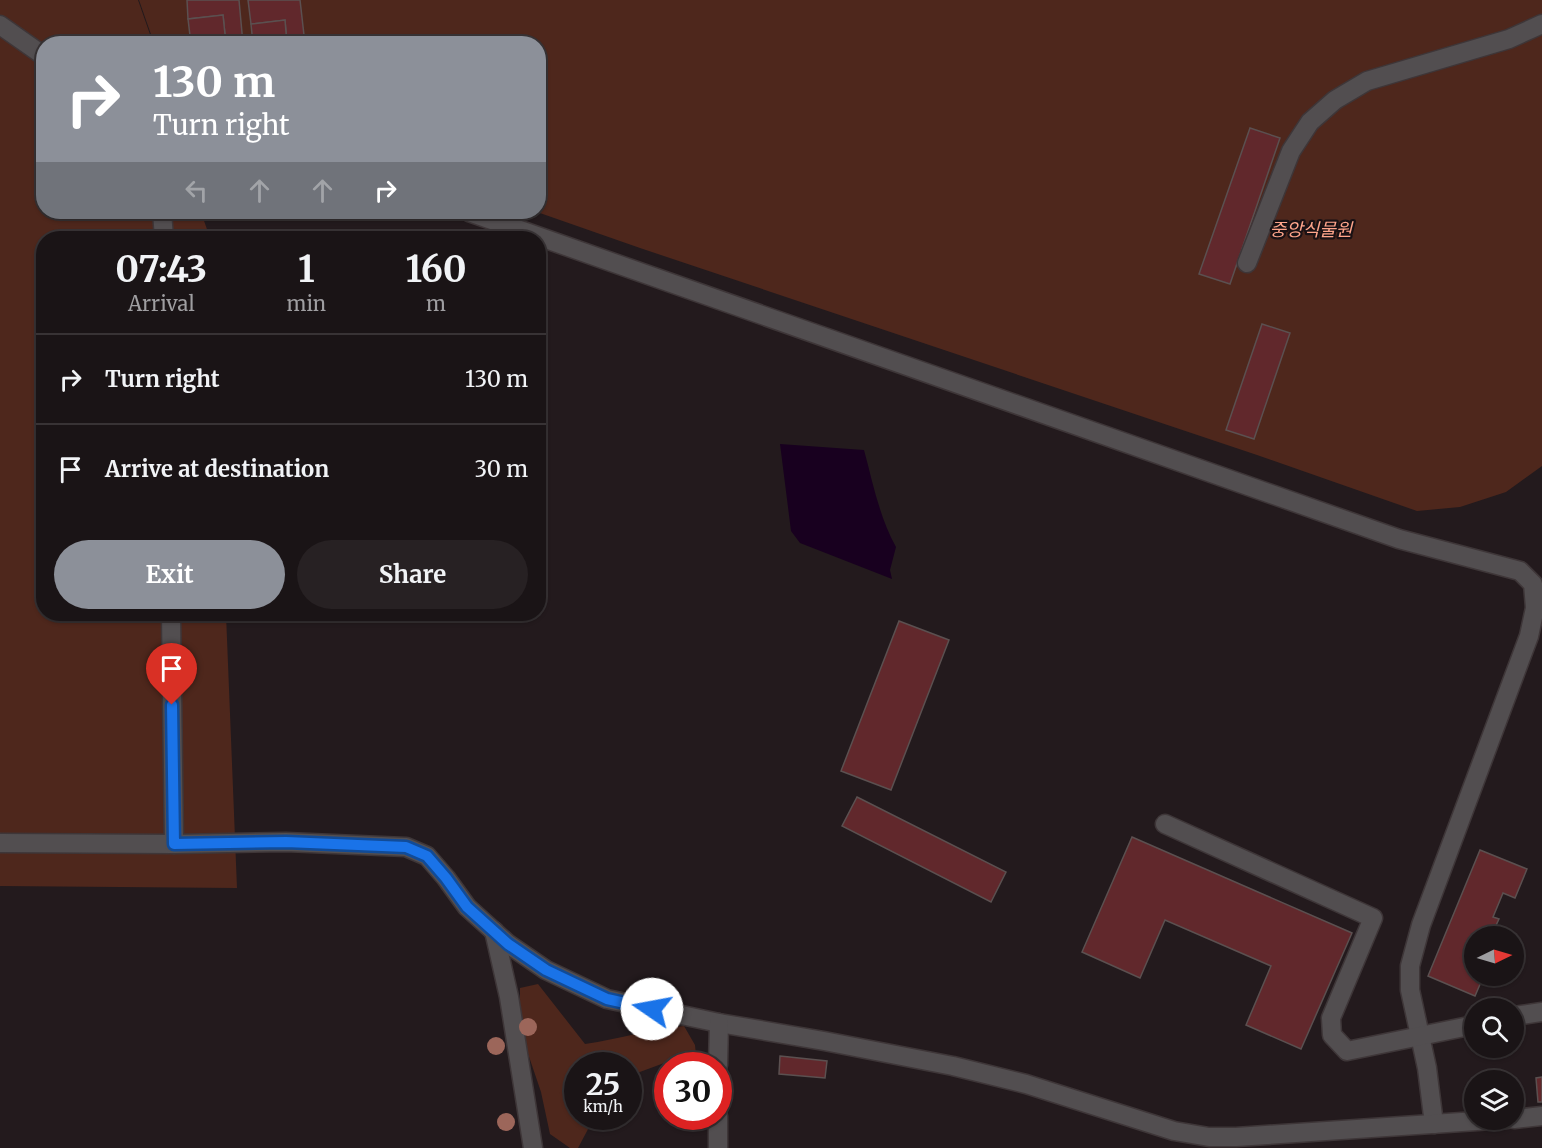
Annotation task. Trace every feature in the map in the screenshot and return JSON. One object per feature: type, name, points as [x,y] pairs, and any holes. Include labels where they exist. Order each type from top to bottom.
[{"type":"street","points":[[1247,263],[1291,151],[1310,122],[1335,100],[1367,81],[1509,39],[1542,24]]},
{"type":"street","points":[[0,25],[36,50]]},
{"type":"street","points":[[489,219],[523,231]]},
{"type":"street","points":[[546,239],[1399,539],[1520,571],[1537,582],[1535,608],[1528,636],[1421,925],[1410,966],[1410,990],[1427,1068],[1434,1124]]},
{"type":"street","points":[[171,621],[174,844]]},
{"type":"street","points":[[1165,824],[1373,918],[1331,1018],[1332,1035],[1347,1051],[1464,1026]]},
{"type":"street","points":[[0,843],[286,842],[406,847],[427,856],[467,907],[508,944],[546,970],[607,999],[719,1023],[953,1066],[1026,1084],[1174,1131],[1209,1137],[1464,1122]]},
{"type":"street","points":[[494,931],[509,997],[533,1148]]},
{"type":"street","points":[[1524,1015],[1542,1012]]},
{"type":"street","points":[[718,1052],[719,1023]]},
{"type":"street","points":[[1524,1118],[1542,1116]]},
{"type":"street","points":[[718,1130],[718,1148]]},
{"type":"green space","points":[[0,0],[138,0],[151,36],[36,36],[36,219],[203,219],[208,231],[36,231],[36,621],[226,621],[237,888],[0,886]]},
{"type":"green space","name":"중앙식물원","points":[[139,0],[1542,0],[1542,466],[1506,492],[1460,507],[1417,511],[546,215],[546,36],[152,36]]},
{"type":"green space","points":[[538,984],[585,1044],[684,1026],[695,1045],[696,1052],[654,1052],[654,1067],[642,1071],[642,1052],[564,1052],[564,1130],[588,1130],[578,1148],[570,1148],[550,1134],[541,1092],[520,1030],[520,988]]},
{"type":"shaded area","points":[[780,444],[864,450],[881,511],[896,547],[890,570],[892,579],[800,543],[791,531]]},
{"type":"building","points":[[187,0],[239,0],[242,36],[225,36],[223,15],[188,19]]},
{"type":"building","points":[[248,0],[300,0],[304,36],[286,36],[285,20],[251,24]]},
{"type":"building","points":[[223,15],[225,36],[190,36],[188,19]]},
{"type":"building","points":[[285,20],[286,36],[252,36],[251,24]]},
{"type":"building","points":[[1250,128],[1280,138],[1230,284],[1199,274]]},
{"type":"building","points":[[1262,324],[1290,333],[1254,439],[1226,430]]},
{"type":"building","points":[[899,621],[949,640],[891,790],[841,771]]},
{"type":"building","points":[[857,797],[1006,872],[991,902],[842,826]]},
{"type":"building","points":[[1132,837],[1352,933],[1301,1049],[1246,1025],[1271,966],[1165,920],[1140,978],[1082,952]]},
{"type":"building","points":[[1480,850],[1527,869],[1515,898],[1503,893],[1493,917],[1499,919],[1496,926],[1464,926],[1464,986],[1479,986],[1475,996],[1428,976]]},
{"type":"building","points":[[780,1056],[827,1061],[825,1078],[779,1074]]},
{"type":"building","points":[[1542,1077],[1542,1102],[1538,1102],[1536,1078]]},
{"type":"route","points":[[172,705],[174,844],[286,842],[406,847],[427,856],[467,907],[508,944],[546,970],[607,999],[652,1009]]}]
